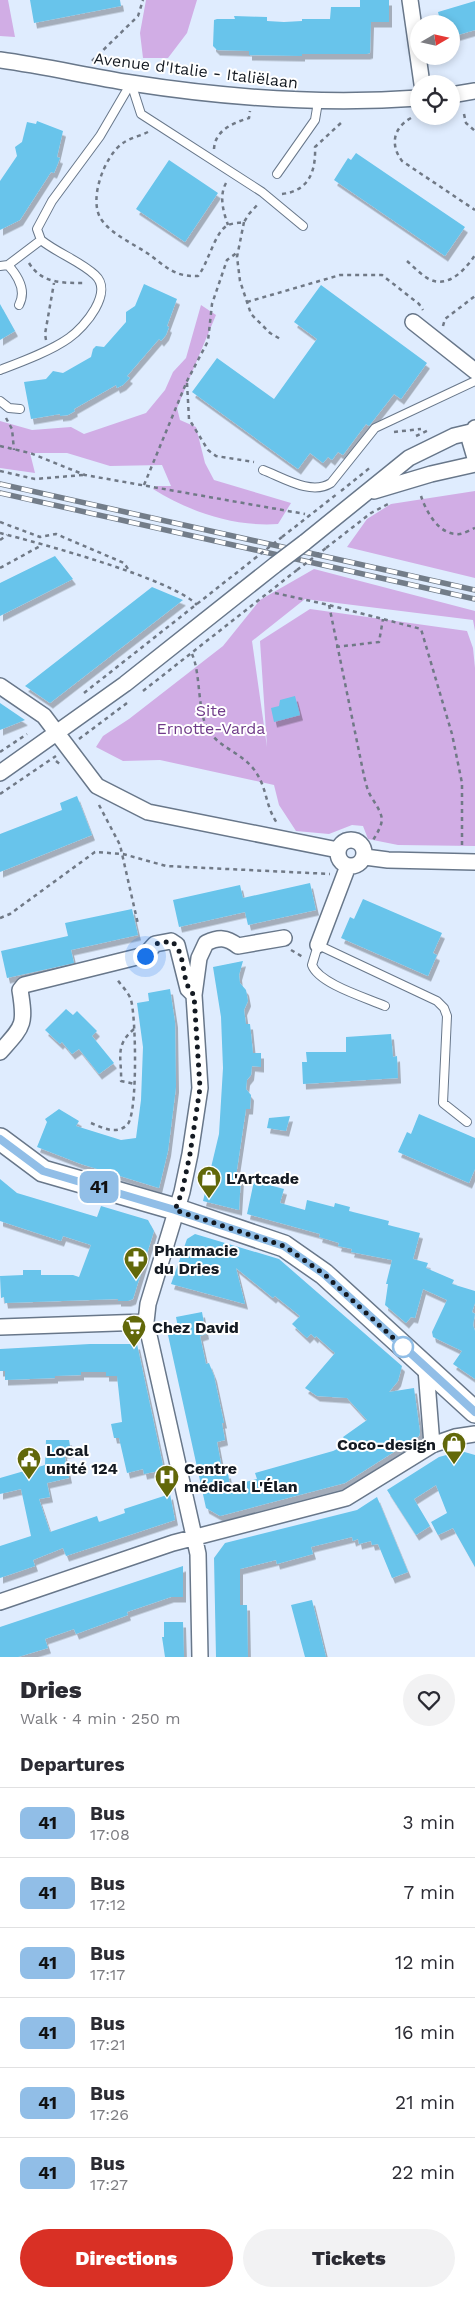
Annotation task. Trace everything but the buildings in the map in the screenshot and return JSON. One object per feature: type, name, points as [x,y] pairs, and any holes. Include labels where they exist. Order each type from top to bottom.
[{"type":"street","points":[[410,0],[421,75]]},
{"type":"street","name":"Avenue d'Italie - Italiëlaan","points":[[0,60],[130,83],[252,98],[318,102],[410,98]]},
{"type":"street","points":[[460,93],[475,91]]},
{"type":"street","points":[[413,322],[475,371]]},
{"type":"street","points":[[0,773],[125,684],[410,458],[454,436],[475,430]]},
{"type":"street","points":[[475,430],[470,441],[475,458]]},
{"type":"street","points":[[421,452],[417,458],[418,469],[421,473],[431,474]]},
{"type":"street","points":[[368,493],[431,474],[475,464]]},
{"type":"street","points":[[0,686],[47,720],[97,786],[148,812],[338,850]]},
{"type":"street","points":[[355,841],[363,847],[364,857],[358,865],[348,866],[340,860],[338,850],[345,842],[355,841]]},
{"type":"street","points":[[364,857],[388,860],[468,862]]},
{"type":"street","points":[[318,945],[348,866]]},
{"type":"street","points":[[200,1657],[198,1554],[146,1322],[148,1304],[188,1164],[200,1088],[194,995],[198,958],[206,943],[218,938],[229,939],[238,946],[284,938]]},
{"type":"street","points":[[0,1052],[21,1028],[24,1015],[20,990],[24,985],[145,956],[155,944],[171,941],[178,946],[188,989],[194,995]]},
{"type":"street","points":[[0,1139],[43,1171],[175,1210],[284,1246],[324,1274],[475,1412]]},
{"type":"street","points":[[0,1327],[146,1322]]},
{"type":"street","points":[[426,1369],[432,1445]]},
{"type":"street","points":[[0,1602],[194,1537],[346,1498],[432,1445],[455,1437],[475,1434]]},
{"type":"lane","points":[[130,83],[141,114],[266,196],[303,226]]},
{"type":"lane","points":[[0,370],[70,338],[90,316],[100,300],[102,288],[96,276],[41,240],[37,229],[52,201],[100,136],[130,83]]},
{"type":"lane","points":[[277,174],[315,120],[318,102]]},
{"type":"lane","points":[[19,305],[23,298],[20,278],[4,266],[23,255],[41,240]]},
{"type":"lane","points":[[263,470],[310,488],[325,487],[331,483],[375,428],[475,381]]},
{"type":"lane","points":[[0,401],[9,408],[20,409]]},
{"type":"lane","points":[[385,1006],[325,980],[315,971],[313,960],[318,945],[437,1001],[444,1008],[448,1016],[443,1103],[467,1122]]},
{"type":"path","points":[[80,73],[138,16],[143,0]]},
{"type":"path","points":[[212,160],[214,141],[229,124],[248,118],[252,98]]},
{"type":"path","points":[[464,114],[466,122],[475,131]]},
{"type":"path","points":[[410,118],[403,122],[395,137],[395,151],[398,156],[402,161],[475,210]]},
{"type":"path","points":[[282,340],[270,333],[251,314],[240,281],[238,252],[244,222],[266,196],[290,193],[303,187],[311,179],[315,147],[342,122]]},
{"type":"path","points":[[160,126],[123,142],[113,152],[102,169],[96,204],[100,218],[109,228],[172,272],[187,277],[198,276],[202,272],[219,233],[228,225],[244,222]]},
{"type":"path","points":[[228,225],[224,216],[222,191],[232,173]]},
{"type":"path","points":[[144,485],[187,381],[208,341],[212,304],[227,260],[238,252]]},
{"type":"path","points":[[23,255],[35,272],[54,283],[100,283]]},
{"type":"path","points":[[407,261],[430,280],[440,281],[458,275],[466,269],[475,255]]},
{"type":"path","points":[[247,302],[340,275],[382,275],[419,304],[427,317]]},
{"type":"path","points":[[48,349],[45,334],[54,283]]},
{"type":"path","points":[[439,344],[444,319],[475,296]]},
{"type":"path","points":[[187,381],[189,419],[208,450],[216,456],[240,462],[255,462],[263,470]]},
{"type":"path","points":[[5,416],[12,429],[14,450]]},
{"type":"path","points":[[0,446],[85,475],[305,514]]},
{"type":"path","points":[[0,472],[35,479],[85,475]]},
{"type":"path","points":[[421,496],[430,516],[446,532],[457,535],[475,528]]},
{"type":"path","points":[[297,570],[371,513],[398,500]]},
{"type":"path","points":[[0,522],[40,537],[56,534],[124,563],[131,573]]},
{"type":"path","points":[[0,533],[131,573],[189,597],[197,605]]},
{"type":"path","points":[[0,540],[7,535]]},
{"type":"path","points":[[83,693],[282,537]]},
{"type":"path","points":[[0,568],[42,545]]},
{"type":"path","points":[[275,594],[329,605],[421,629],[452,734],[462,783],[468,862]]},
{"type":"path","points":[[329,605],[363,771],[371,797],[380,808],[383,818],[382,826],[372,842]]},
{"type":"path","points":[[336,646],[379,642],[383,619]]},
{"type":"path","points":[[192,654],[208,729],[221,745],[240,754],[252,767],[264,784],[272,815],[291,841]]},
{"type":"path","points":[[0,752],[47,720]]},
{"type":"path","points":[[102,808],[114,829],[123,854],[138,924]]},
{"type":"path","points":[[0,918],[10,914],[95,852],[123,854],[166,866],[332,874]]},
{"type":"path","points":[[284,938],[292,952],[313,960]]},
{"type":"path","points":[[91,1123],[111,1130],[127,1126],[131,1119],[135,1084],[134,1029],[131,1000],[107,965]]},
{"type":"path","points":[[134,1029],[121,1044],[120,1057],[121,1081],[135,1084]]},
{"type":"green space","points":[[0,0],[8,0],[15,37],[0,36]]},
{"type":"green space","points":[[146,0],[197,0],[187,33],[168,58],[143,58],[140,33]]},
{"type":"green space","points":[[201,305],[216,315],[177,408],[180,420],[196,427],[205,463],[214,480],[291,503],[278,524],[245,523],[229,520],[182,505],[153,489],[157,486],[171,486],[162,465],[110,466],[67,453],[30,453],[35,473],[0,468],[0,421],[32,430],[71,427],[84,434],[146,413],[165,390],[173,372],[186,358]]},
{"type":"green space","points":[[475,491],[475,578],[347,547],[367,519],[391,504]]},
{"type":"green space","name":"Site Ernotte-Varda","points":[[314,569],[475,611],[475,631],[473,620],[305,599],[252,641],[267,747],[260,641],[310,609],[467,631],[473,648],[475,668],[475,846],[398,845],[368,839],[363,826],[352,825],[329,834],[296,831],[279,805],[274,785],[160,760],[123,761],[96,747],[103,736],[129,719],[223,646],[260,600]]},
{"type":"railway","points":[[0,484],[475,590]]},
{"type":"railway","points":[[0,493],[475,599]]},
{"type":"bus line","name":"41","points":[[0,1139],[43,1171],[175,1210],[284,1246],[324,1274],[475,1412]]},
{"type":"place","name":"L'Artcade","points":[[209,1199]]},
{"type":"place","name":"Pharmacie du Dries","points":[[136,1280]]},
{"type":"place","name":"Chez David","points":[[134,1348]]},
{"type":"place","name":"Coco-design","points":[[454,1465]]},
{"type":"place","name":"Local unité 124","points":[[29,1480]]},
{"type":"place","name":"Centre médical L'Élan","points":[[167,1498]]},
{"type":"route","points":[[145,956],[155,944],[171,941],[178,946],[188,989],[194,995],[200,1088],[190,1154],[182,1192],[175,1210],[284,1246],[324,1274],[403,1347]]}]
